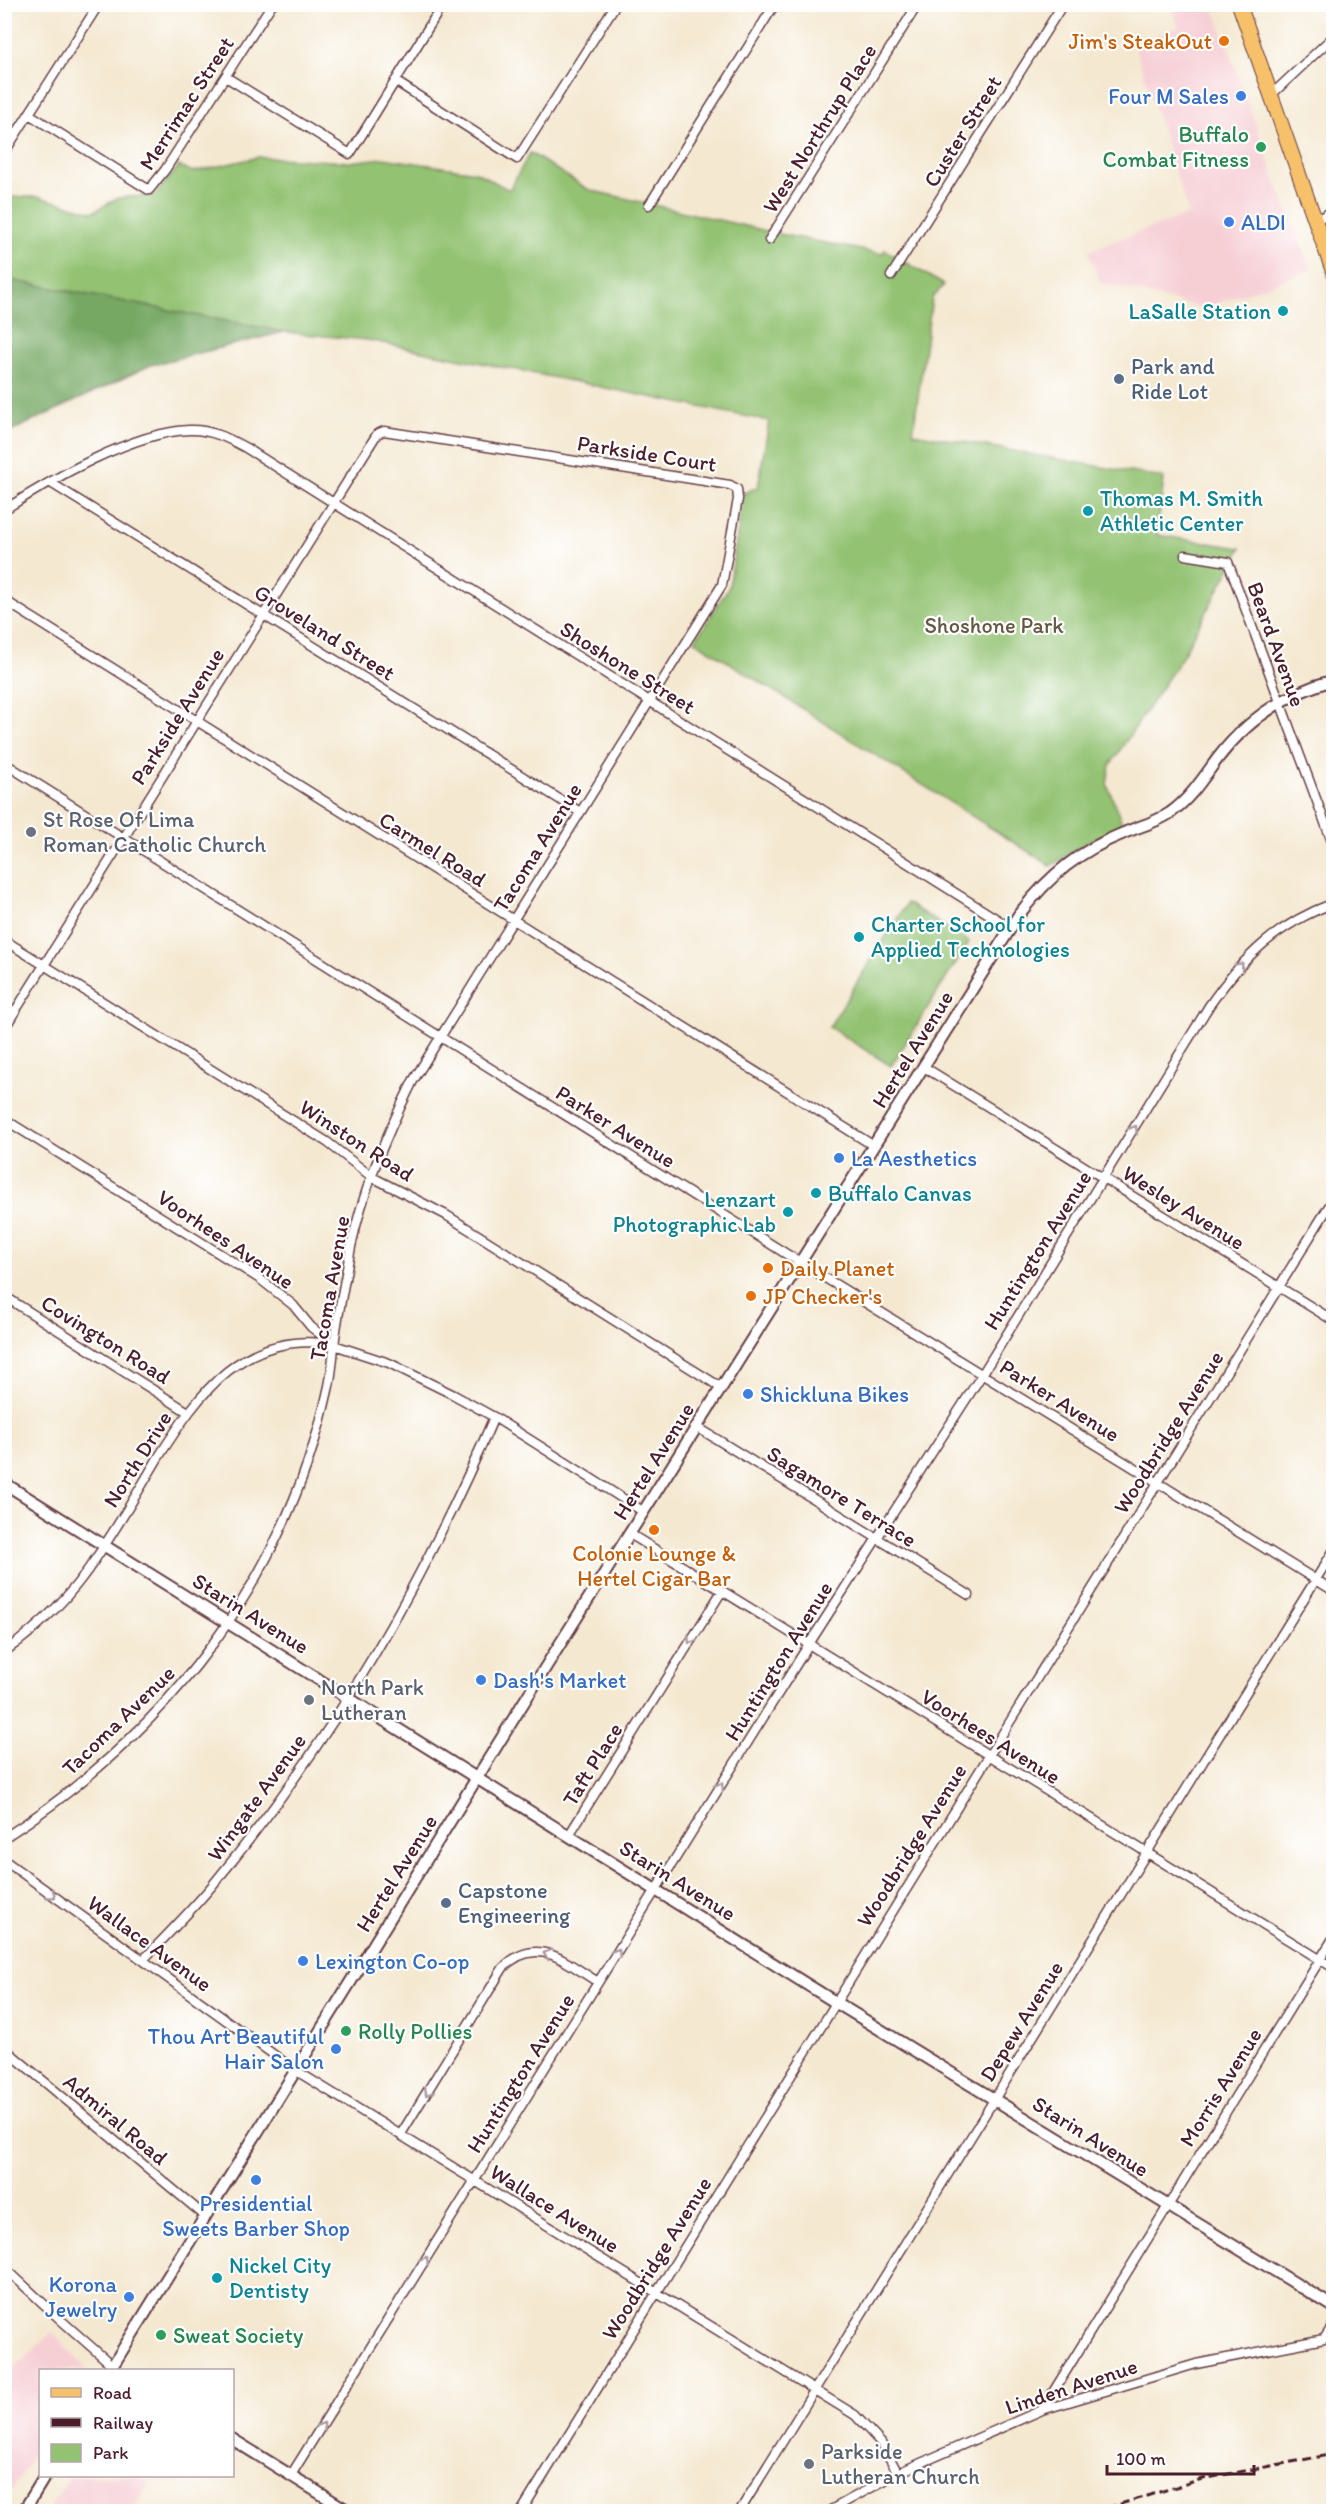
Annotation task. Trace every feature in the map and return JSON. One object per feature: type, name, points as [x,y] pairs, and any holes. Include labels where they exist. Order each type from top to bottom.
[{"type":"main road","points":[[1239,4],[1334,274]]},
{"type":"street","points":[[4,153],[99,4]]},
{"type":"street","name":"Merrimac Street","points":[[29,114],[149,190],[165,170],[272,4]]},
{"type":"street","points":[[226,76],[350,154],[443,4]]},
{"type":"street","points":[[395,81],[517,159],[616,4]]},
{"type":"street","points":[[649,205],[775,4]]},
{"type":"street","name":"West Northrup Place","points":[[769,240],[918,4]]},
{"type":"street","name":"Custer Street","points":[[891,276],[1063,4]]},
{"type":"street","points":[[1270,96],[1334,36]]},
{"type":"street","points":[[1315,220],[1334,210]]},
{"type":"street","name":"Shoshone Street","points":[[4,510],[102,456],[156,436],[190,430],[225,437],[333,502],[1011,928]]},
{"type":"street","name":"Parkside Avenue","points":[[4,1029],[376,435],[384,431],[388,432]]},
{"type":"street","name":"Parkside Court","points":[[388,432],[735,487],[738,496],[722,585],[649,702]]},
{"type":"street","name":"Groveland Street","points":[[51,483],[580,812]]},
{"type":"street","name":"Beard Avenue","points":[[1185,555],[1228,562],[1334,847]]},
{"type":"street","name":"Carmel Road","points":[[4,600],[874,1146]]},
{"type":"street","name":"Hertel Avenue","points":[[115,2369],[205,2216],[295,2070],[697,1427],[1011,928],[1035,894],[1069,861],[1125,832],[1154,823],[1172,812],[1198,786],[1239,733],[1279,702],[1315,685],[1334,680]]},
{"type":"street","name":"Tacoma Avenue","points":[[4,1838],[62,1798],[141,1729],[192,1673],[229,1623],[272,1550],[315,1440],[329,1384],[352,1245],[382,1146],[402,1103],[441,1037],[649,702]]},
{"type":"street","name":"Parker Avenue","points":[[4,764],[801,1262],[1334,1591]]},
{"type":"street","name":"Huntington Avenue","points":[[291,2475],[809,1644],[982,1373],[1227,981],[1273,934],[1297,919],[1334,903]]},
{"type":"street","name":"Winston Road","points":[[4,940],[327,1142],[372,1177],[447,1215],[722,1388]]},
{"type":"street","name":"Wesley Avenue","points":[[924,1067],[1334,1321]]},
{"type":"street","name":"Voorhees Avenue","points":[[4,1119],[260,1279],[285,1298],[311,1327],[334,1345],[407,1371],[494,1417],[644,1512]]},
{"type":"street","name":"Woodbridge Avenue","points":[[521,2511],[1334,1198]]},
{"type":"street","name":"Covington Road","points":[[4,1296],[188,1412]]},
{"type":"street","name":"North Drive","points":[[4,1652],[44,1622],[60,1604],[105,1544],[188,1412],[214,1381],[235,1365],[254,1355],[283,1345],[306,1341],[334,1345]]},
{"type":"street","name":"Wingate Avenue","points":[[143,1960],[210,1888],[302,1767],[386,1634],[425,1564],[494,1417]]},
{"type":"street","name":"Sagamore Terrace","points":[[697,1427],[969,1595]]},
{"type":"street","name":"Starin Avenue","points":[[4,1483],[835,2002],[1334,2307]]},
{"type":"street","name":"Voorhees Avenue","points":[[630,1534],[1334,1968]]},
{"type":"street","name":"Depew Avenue","points":[[739,2511],[1334,1550]]},
{"type":"street","name":"Taft Place","points":[[569,1835],[722,1591]]},
{"type":"street","name":"Wallace Avenue","points":[[4,1860],[295,2070],[855,2415],[867,2425],[881,2443],[898,2474]]},
{"type":"street","name":"Morris Avenue","points":[[1042,2410],[1334,1936]]},
{"type":"street","points":[[401,2134],[510,1961],[520,1954],[546,1952],[598,1982]]},
{"type":"street","name":"Admiral Road","points":[[4,2048],[205,2216]]},
{"type":"street","points":[[4,2267],[115,2369]]},
{"type":"street","name":"Linden Avenue","points":[[827,2511],[898,2474],[1042,2410],[1196,2364],[1324,2339],[1334,2324]]},
{"type":"street","points":[[234,2440],[350,2511]]},
{"type":"street","points":[[23,2511],[44,2477]]},
{"type":"shaded area","points":[[1171,5],[1213,5],[1276,182],[1311,270],[1204,308],[1100,283],[1088,251],[1189,214],[1134,44],[1179,27]]},
{"type":"shaded area","points":[[52,2332],[86,2369],[39,2369],[39,2446],[5,2502],[5,2382],[11,2371]]},
{"type":"shaded area","points":[[69,2477],[142,2477],[150,2482],[132,2511],[48,2511]]},
{"type":"green space","name":"Shoshone Park","points":[[530,153],[589,190],[784,235],[882,254],[885,250],[944,285],[932,298],[913,433],[1164,478],[1157,535],[1241,548],[1180,660],[1110,765],[1107,784],[1124,828],[1087,842],[1051,866],[695,641],[729,587],[744,493],[758,487],[769,421],[368,340],[284,332],[5,279],[5,197],[39,197],[93,212],[118,198],[155,195],[179,166],[193,172],[259,157],[350,162],[383,158],[476,172],[509,190]]},
{"type":"green space","points":[[5,279],[284,332],[151,365],[5,434]]},
{"type":"green space","points":[[907,903],[969,942],[891,1066],[829,1027]]},
{"type":"railway","points":[[1094,2512],[1202,2479],[1334,2454]]},
{"type":"place","name":"Jim's SteakOut","points":[[1224,41]]},
{"type":"place","name":"Four M Sales","points":[[1241,96]]},
{"type":"place","name":"Buffalo Combat Fitness","points":[[1261,147]]},
{"type":"place","name":"ALDI","points":[[1229,222]]},
{"type":"place","name":"LaSalle Station","points":[[1283,311]]},
{"type":"place","name":"Park and Ride Lot","points":[[1119,379]]},
{"type":"place","name":"Thomas M. Smith Athletic Center","points":[[1088,511]]},
{"type":"place","name":"St Rose Of Lima Roman Catholic Church","points":[[31,832]]},
{"type":"place","name":"Charter School for Applied Technologies","points":[[859,937]]},
{"type":"place","name":"La Aesthetics","points":[[839,1158]]},
{"type":"place","name":"Buffalo Canvas","points":[[816,1193]]},
{"type":"place","name":"Lenzart Photographic Lab","points":[[788,1212]]},
{"type":"place","name":"Daily Planet","points":[[768,1268]]},
{"type":"place","name":"JP Checker's","points":[[751,1296]]},
{"type":"place","name":"Shickluna Bikes","points":[[748,1394]]},
{"type":"place","name":"Colonie Lounge & Hertel Cigar Bar","points":[[654,1530]]},
{"type":"place","name":"Dash's Market","points":[[481,1680]]},
{"type":"place","name":"North Park Lutheran","points":[[309,1700]]},
{"type":"place","name":"Capstone Engineering","points":[[446,1903]]},
{"type":"place","name":"Lexington Co-op","points":[[303,1961]]},
{"type":"place","name":"Rolly Pollies","points":[[346,2031]]},
{"type":"place","name":"Thou Art Beautiful Hair Salon","points":[[336,2049]]},
{"type":"place","name":"Presidential Sweets Barber Shop","points":[[256,2180]]},
{"type":"place","name":"Nickel City Dentisty","points":[[217,2278]]},
{"type":"place","name":"Korona Jewelry","points":[[129,2297]]},
{"type":"place","name":"Sweat Society","points":[[161,2335]]},
{"type":"place","name":"Parkside Lutheran Church","points":[[809,2464]]}]
